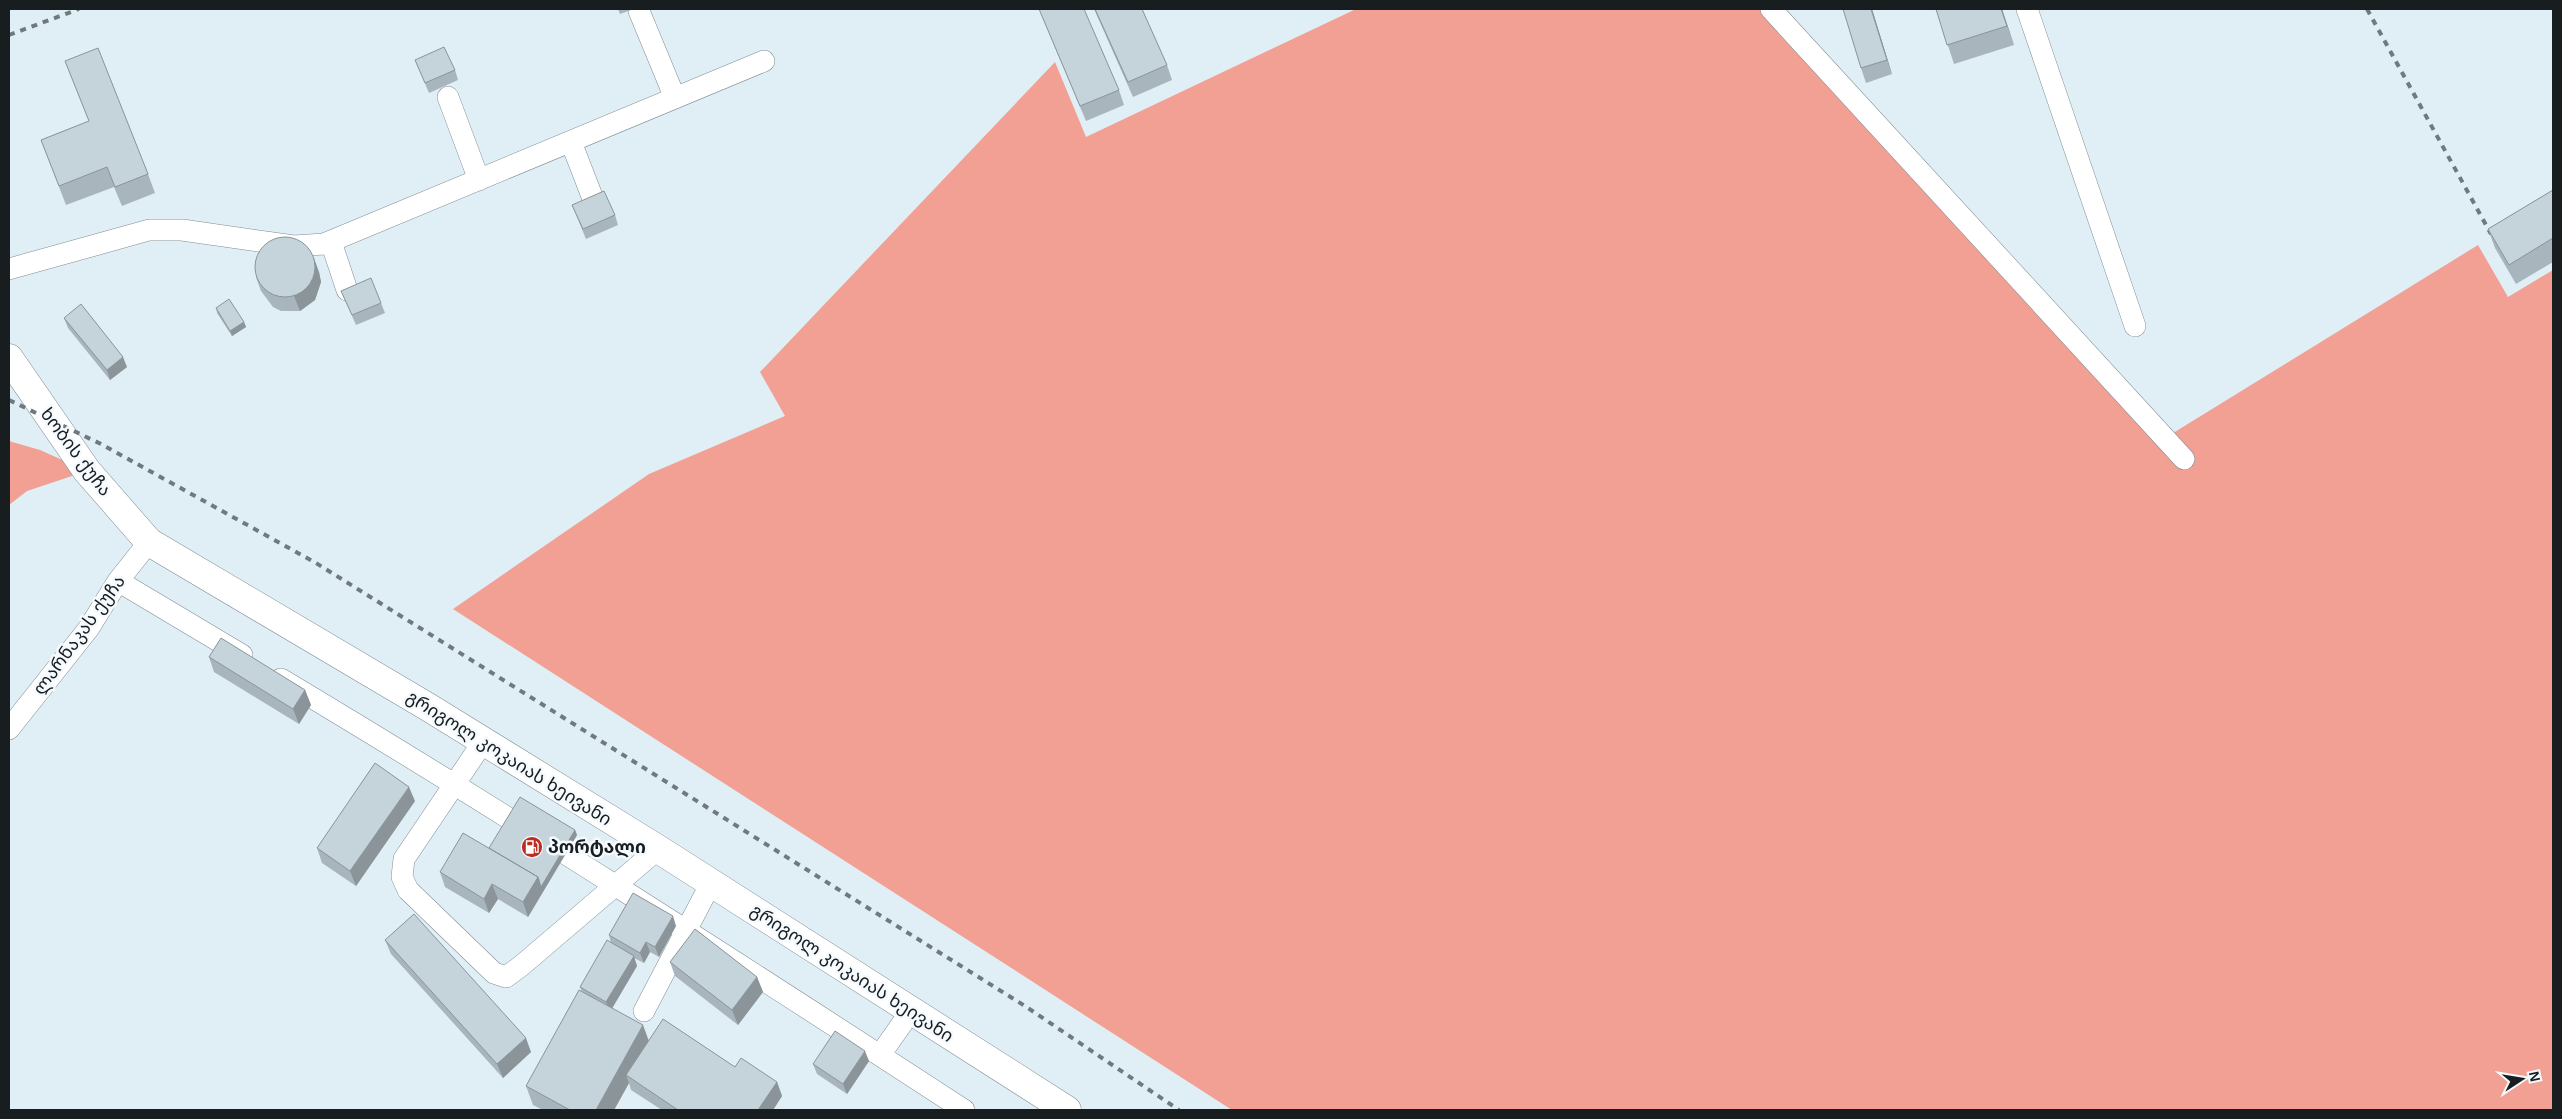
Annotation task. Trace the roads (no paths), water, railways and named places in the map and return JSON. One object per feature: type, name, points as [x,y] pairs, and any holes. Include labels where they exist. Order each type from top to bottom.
[{"type":"main road","name":"ხობის ქუჩა","points":[[9,358],[87,471],[150,542]]},
{"type":"main road","name":"გრიგოლ კოკაიას ხეივანი","points":[[150,542],[658,849],[1066,1110]]},
{"type":"street","points":[[1771,9],[2184,459]]},
{"type":"street","points":[[2027,9],[2134,326]]},
{"type":"street","points":[[639,11],[674,98]]},
{"type":"street","points":[[9,268],[149,230],[182,230],[294,246],[331,242],[764,61]]},
{"type":"street","points":[[448,97],[479,180]]},
{"type":"street","points":[[571,142],[595,204]]},
{"type":"street","points":[[331,242],[347,290]]},
{"type":"street","name":"ლარნაკას ქუჩა","points":[[9,729],[89,628],[118,581],[150,542]]},
{"type":"street","points":[[118,581],[454,783],[685,928],[964,1110]]},
{"type":"street","points":[[483,742],[404,859],[402,877],[408,890],[494,973],[506,976],[521,966],[658,849]]},
{"type":"street","points":[[644,1010],[685,928],[711,883]]},
{"type":"street","points":[[880,1056],[911,1010]]},
{"type":"railway","points":[[9,35],[79,9]]},
{"type":"railway","points":[[2367,9],[2491,234]]},
{"type":"railway","points":[[9,400],[101,444],[316,563],[1025,1006],[1179,1110]]},
{"type":"place","name":"პორტალი","points":[[532,847]]}]
